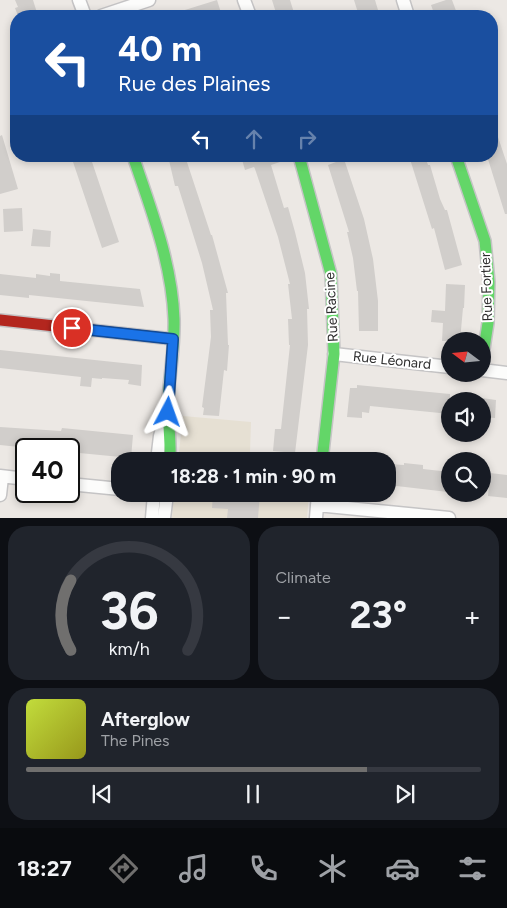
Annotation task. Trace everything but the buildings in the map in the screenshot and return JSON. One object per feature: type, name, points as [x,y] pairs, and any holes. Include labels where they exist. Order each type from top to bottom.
[{"type":"street","points":[[118,10],[149,0]]},
{"type":"street","points":[[135,162],[166,259],[172,302],[173,339],[168,412],[170,452]]},
{"type":"street","name":"Rue Racine","points":[[301,162],[331,274],[334,354],[323,452]]},
{"type":"street","name":"Rue Fortier","points":[[458,162],[485,241],[489,282],[487,332]]},
{"type":"street","points":[[0,320],[173,339]]},
{"type":"street","name":"Rue Léonard","points":[[334,354],[441,366]]},
{"type":"street","points":[[491,371],[507,373]]},
{"type":"street","points":[[158,452],[160,433],[168,412]]},
{"type":"street","points":[[0,495],[1,477],[15,478]]},
{"type":"street","points":[[80,485],[111,488]]},
{"type":"street","points":[[152,518],[153,502]]},
{"type":"street","points":[[164,518],[165,502]]},
{"type":"street","points":[[317,506],[449,518]]},
{"type":"shaded area","points":[[183,416],[251,422],[250,452],[179,452]]},
{"type":"shaded area","points":[[173,502],[308,502],[307,518],[172,518]]},
{"type":"traffic: fast","points":[[135,162],[160,236],[172,298],[174,330],[168,404],[170,452]]},
{"type":"traffic: fast","points":[[301,162],[331,274],[334,354],[323,452]]},
{"type":"traffic: fast","points":[[458,162],[485,241],[489,282],[487,332]]},
{"type":"traffic: jam","points":[[0,320],[173,339]]},
{"type":"route","points":[[72,328],[173,339],[168,412]]}]
